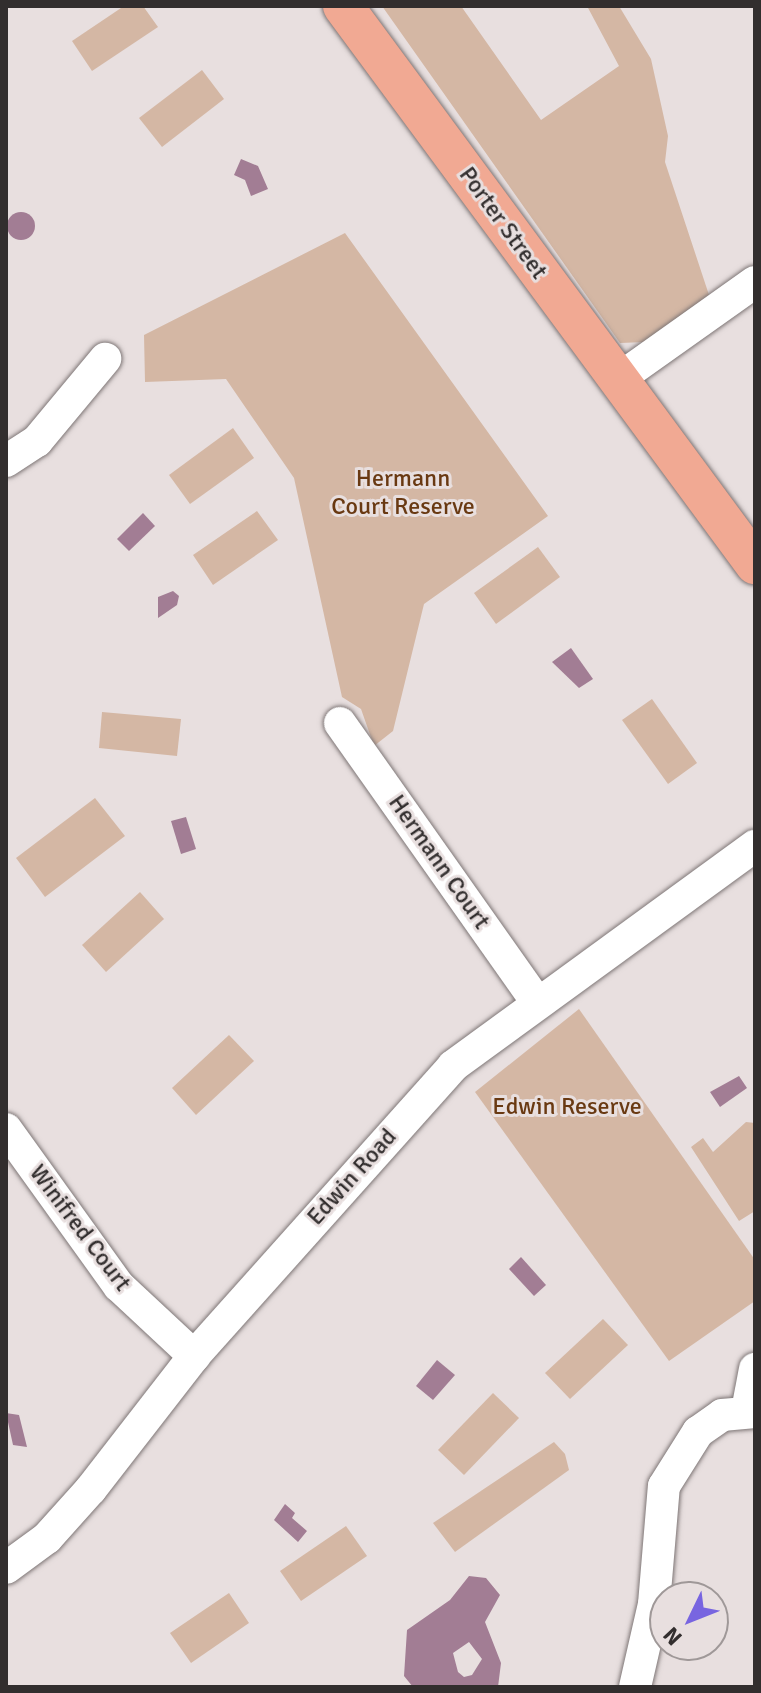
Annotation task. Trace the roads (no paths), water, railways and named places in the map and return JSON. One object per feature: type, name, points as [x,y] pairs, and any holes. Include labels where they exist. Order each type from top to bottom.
[{"type":"main road","name":"Porter Street","points":[[343,6],[755,564]]},
{"type":"main road","name":"Porter Street","points":[[350,6],[390,67]]},
{"type":"main road","name":"Porter Street","points":[[617,380],[755,594]]},
{"type":"street","points":[[617,380],[755,282]]},
{"type":"street","points":[[6,461],[37,441],[105,359]]},
{"type":"street","name":"Hermann Court","points":[[340,723],[537,1002]]},
{"type":"street","name":"Edwin Road","points":[[6,1568],[47,1538],[91,1489],[194,1356],[453,1066],[755,846]]},
{"type":"street","name":"Winifred Court","points":[[6,1129],[119,1286],[194,1356]]},
{"type":"street","points":[[635,1687],[654,1604],[664,1486],[698,1432],[722,1415],[751,1411],[755,1369]]},
{"type":"park label","name":"Hermann Court Reserve","points":[[403,493]]},
{"type":"park label","name":"Edwin Reserve","points":[[567,1107]]}]
